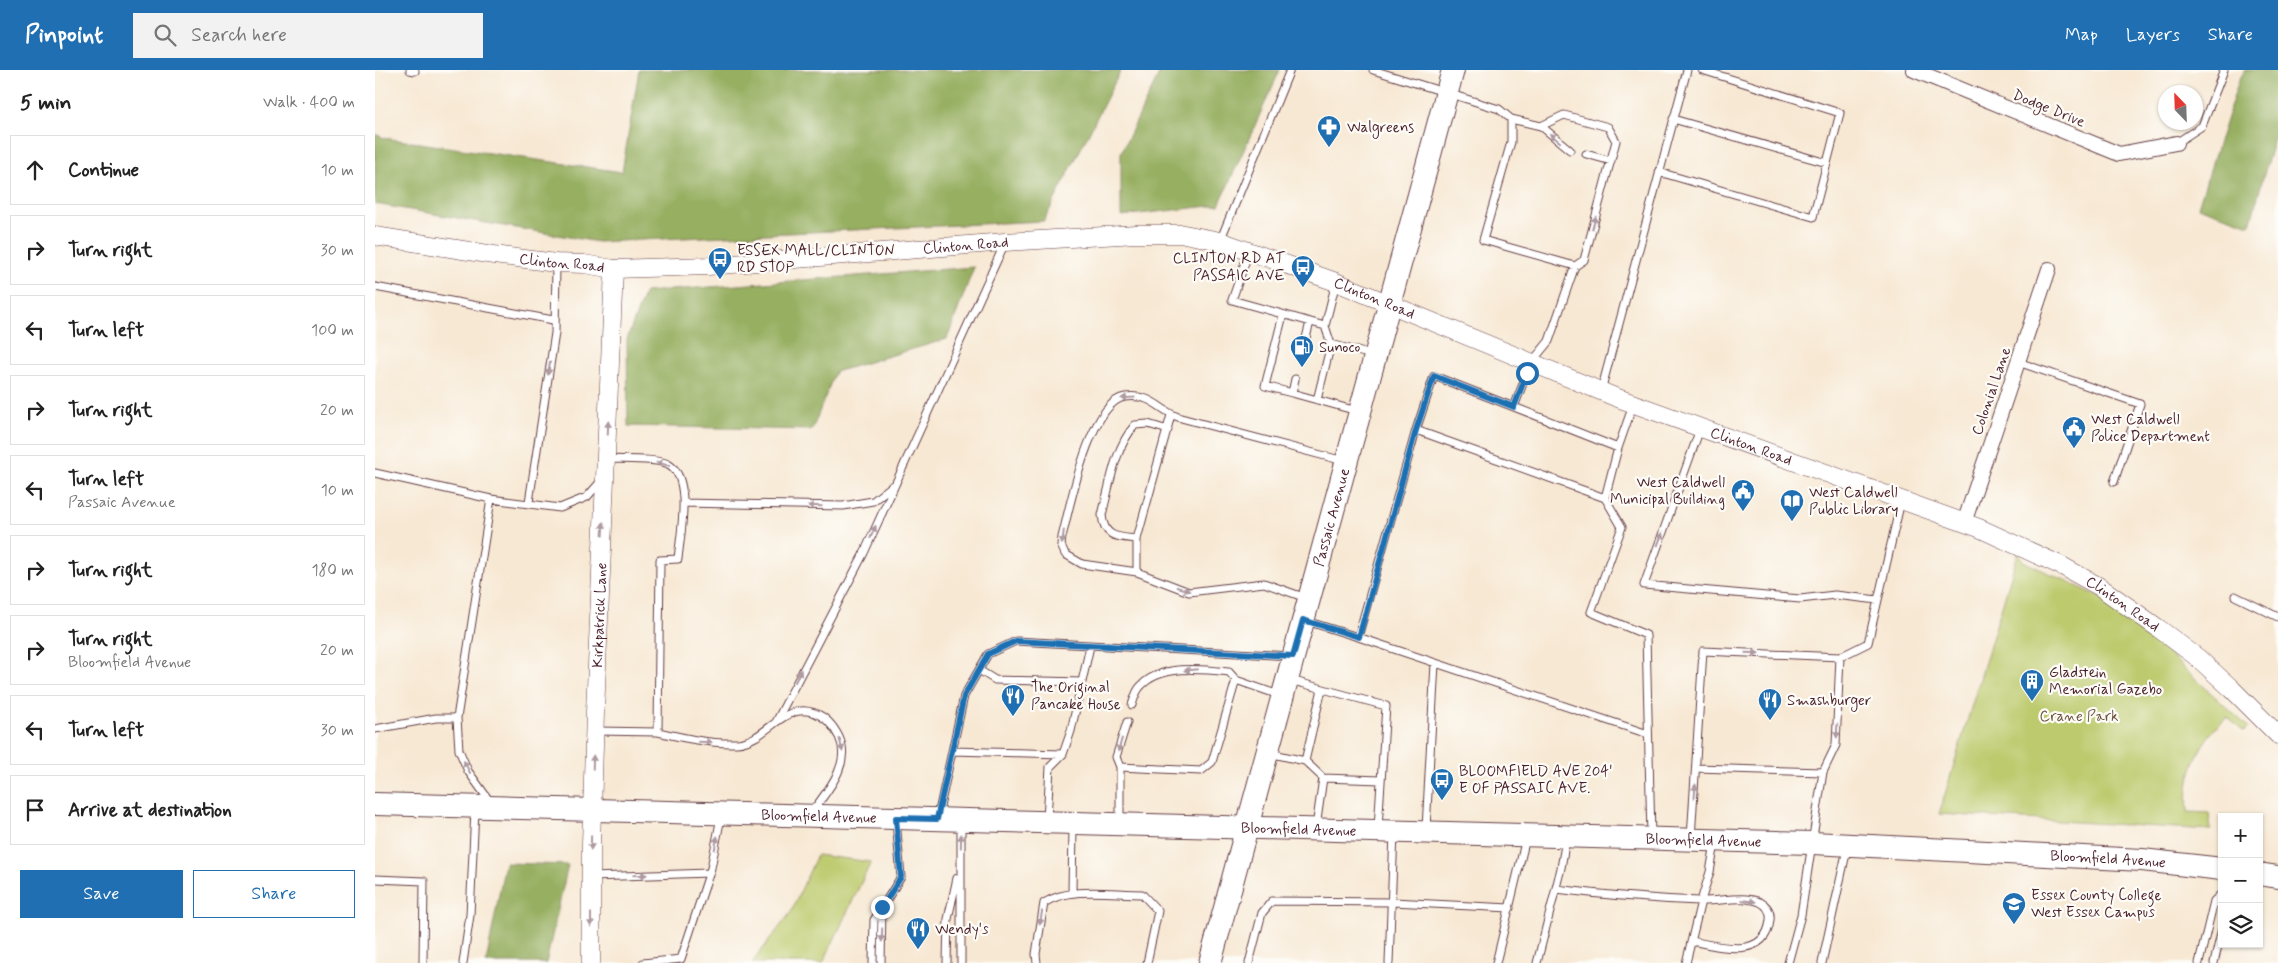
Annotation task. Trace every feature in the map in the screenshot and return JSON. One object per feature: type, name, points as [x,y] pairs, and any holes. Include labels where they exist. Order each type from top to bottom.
[{"type":"main road","name":"Passaic Avenue","points":[[1210,963],[1453,70]]},
{"type":"main road","name":"Bloomfield Avenue","points":[[375,804],[1813,844],[2142,860],[2218,869]]},
{"type":"main road","points":[[2263,875],[2278,877]]},
{"type":"street","name":"Dodge Drive","points":[[1913,70],[2119,154],[2176,143]]},
{"type":"street","name":"Clinton Road","points":[[375,236],[556,263],[584,264],[614,269],[707,266],[1005,242],[1136,234],[1184,234],[1220,241],[1336,282],[1601,392],[1963,523],[2063,566],[2100,587],[2198,658],[2278,735]]},
{"type":"street","name":"Kirkpatrick Lane","points":[[591,963],[594,731],[614,269]]},
{"type":"street","name":"Colonial Lane","points":[[1963,523],[2049,269]]},
{"type":"lane","points":[[410,70],[415,71]]},
{"type":"lane","points":[[1220,241],[1290,70]]},
{"type":"lane","points":[[1373,70],[1499,109],[1511,120],[1541,126],[1570,150]]},
{"type":"lane","points":[[1601,392],[1687,70]]},
{"type":"lane","points":[[1659,172],[1813,217],[1840,113],[1701,70]]},
{"type":"lane","points":[[2176,143],[2202,126],[2224,70]]},
{"type":"lane","points":[[1514,407],[1531,363],[1549,341],[1575,266],[1583,260],[1615,141],[1608,128],[1564,115],[1541,126]]},
{"type":"lane","points":[[1673,119],[1827,163]]},
{"type":"lane","points":[[1511,120],[1511,142],[1483,240],[1575,266]]},
{"type":"lane","points":[[1586,154],[1611,161]]},
{"type":"lane","points":[[777,720],[864,552],[1005,242]]},
{"type":"lane","points":[[1249,251],[1232,300],[1325,326]]},
{"type":"lane","points":[[529,502],[555,333],[553,320],[556,263]]},
{"type":"lane","points":[[1317,400],[1331,344],[1325,326],[1336,282]]},
{"type":"lane","points":[[375,286],[553,320]]},
{"type":"lane","points":[[1283,315],[1265,386],[1360,412]]},
{"type":"lane","points":[[1302,354],[1310,322]]},
{"type":"lane","points":[[1331,344],[1374,355]]},
{"type":"lane","points":[[2018,362],[2141,404],[2114,482]]},
{"type":"lane","points":[[1359,637],[1416,430],[1434,376],[1618,448]]},
{"type":"lane","points":[[1292,393],[1295,379]]},
{"type":"lane","points":[[1309,599],[1265,583],[1189,592],[1137,572],[1077,562],[1065,554],[1061,544],[1061,537],[1092,434],[1102,415],[1113,401],[1125,397],[1150,400],[1160,405],[1171,415],[1317,455],[1346,461]]},
{"type":"lane","points":[[1605,498],[1618,448],[1633,404]]},
{"type":"lane","points":[[1137,572],[1137,539],[1171,415]]},
{"type":"lane","points":[[1137,539],[1115,536],[1108,532],[1103,524],[1102,516],[1120,447],[1126,435],[1135,425],[1148,424],[1168,430]]},
{"type":"lane","points":[[1700,428],[1644,585],[1800,598],[1835,594],[1878,600]]},
{"type":"lane","points":[[1416,430],[1605,498],[1622,527],[1591,612],[1647,635],[1651,839]]},
{"type":"lane","points":[[607,459],[667,463],[677,471],[681,479],[683,503],[678,559],[660,560],[658,732]]},
{"type":"lane","points":[[375,473],[491,499],[529,502],[560,508],[587,497],[606,476]]},
{"type":"lane","points":[[683,503],[843,506],[873,501],[893,485]]},
{"type":"lane","points":[[463,963],[485,807],[459,750],[457,718],[491,499]]},
{"type":"lane","points":[[1691,840],[1703,651],[1840,657],[1868,643],[1901,500]]},
{"type":"lane","points":[[2235,596],[2278,617]]},
{"type":"lane","points":[[1303,620],[1649,734]]},
{"type":"lane","points":[[937,819],[964,696],[988,654],[1016,641],[1293,656]]},
{"type":"lane","points":[[1047,822],[1050,767],[1063,754],[1071,731],[1090,646]]},
{"type":"lane","points":[[1787,963],[1801,915],[1823,772],[1837,745],[1840,657]]},
{"type":"lane","points":[[1426,832],[1435,662]]},
{"type":"lane","points":[[1132,705],[1139,688],[1150,679],[1169,672],[1203,669],[1229,672],[1236,680],[1285,688],[1322,689],[1386,706],[1381,780],[1393,902],[1389,963]]},
{"type":"lane","points":[[979,670],[995,680],[1082,682]]},
{"type":"lane","points":[[1119,767],[1201,771],[1212,762],[1236,680]]},
{"type":"lane","points":[[1305,761],[1322,689]]},
{"type":"lane","points":[[594,731],[658,732],[697,741],[737,743],[756,738],[787,714],[799,710],[814,712],[827,720],[841,741],[843,751],[840,768],[831,785],[808,816]]},
{"type":"lane","points":[[375,729],[436,718],[457,718]]},
{"type":"lane","points":[[1120,824],[1119,767],[1117,757],[1127,722]]},
{"type":"lane","points":[[953,751],[1063,754]]},
{"type":"lane","points":[[1267,752],[1305,761],[1323,778],[1381,780]]},
{"type":"lane","points":[[1696,768],[1823,772]]},
{"type":"lane","points":[[1316,829],[1323,778]]},
{"type":"lane","points":[[643,963],[681,959],[709,873],[722,814]]},
{"type":"lane","points":[[873,963],[874,920],[901,877],[896,818]]},
{"type":"lane","points":[[961,820],[961,963]]},
{"type":"lane","points":[[1072,893],[1073,823]]},
{"type":"lane","points":[[1496,963],[1527,835]]},
{"type":"lane","points":[[1537,963],[1556,889],[1566,836]]},
{"type":"lane","points":[[1686,963],[1710,872],[1716,841]]},
{"type":"lane","points":[[1822,963],[1848,846]]},
{"type":"lane","points":[[947,963],[949,918],[961,863]]},
{"type":"lane","points":[[592,877],[709,873]]},
{"type":"lane","points":[[375,879],[424,881],[423,963]]},
{"type":"lane","points":[[1556,889],[1701,901],[1749,900],[1761,902],[1768,908],[1771,914],[1769,925],[1760,943],[1749,948],[1717,947],[1692,941]]},
{"type":"lane","points":[[1037,963],[1035,954],[1044,903],[1055,896],[1072,893],[1141,894],[1158,911],[1147,963]]},
{"type":"lane","points":[[2199,963],[2214,901],[2218,897]]},
{"type":"lane","points":[[1249,963],[1262,913],[1272,901],[1393,902],[1510,908]]},
{"type":"lane","points":[[881,963],[882,907]]},
{"type":"lane","points":[[2213,963],[2218,944]]},
{"type":"green space","points":[[639,70],[1121,70],[1044,221],[598,242],[375,204],[375,134],[384,138],[622,172]]},
{"type":"green space","points":[[1161,70],[1280,70],[1219,205],[1121,216],[1121,153]]},
{"type":"green space","points":[[2245,70],[2278,70],[2278,124],[2250,225],[2198,207],[2239,80]]},
{"type":"green space","points":[[974,267],[947,339],[835,372],[812,430],[628,426],[627,339],[645,292]]},
{"type":"green space","name":"Crane Park","points":[[2018,553],[2023,561],[2113,603],[2248,727],[2244,732],[2227,717],[2217,726],[2195,759],[2188,784],[2188,812],[2209,813],[2211,830],[1939,814]]},
{"type":"green space","points":[[817,855],[871,862],[823,963],[752,963],[791,912]]},
{"type":"green space","points":[[505,863],[568,865],[546,963],[486,963]]},
{"type":"place","name":"Walgreens","points":[[1329,148]]},
{"type":"place","name":"ESSEX MALL/CLINTON RD STOP","points":[[720,280]]},
{"type":"place","name":"CLINTON RD AT PASSAIC AVE","points":[[1303,288]]},
{"type":"place","name":"Sunoco","points":[[1302,368]]},
{"type":"place","name":"West Caldwell Police Department","points":[[2074,449]]},
{"type":"place","name":"West Caldwell Municipal Building","points":[[1743,512]]},
{"type":"place","name":"West Caldwell Public Library","points":[[1792,522]]},
{"type":"place","name":"Gladstein Memorial Gazebo","points":[[2032,702]]},
{"type":"place","name":"The Original Pancake House","points":[[1013,717]]},
{"type":"place","name":"Smashburger","points":[[1770,721]]},
{"type":"place","name":"BLOOMFIELD AVE 204' E OF PASSAIC AVE.","points":[[1442,801]]},
{"type":"place","name":"Essex County College West Essex Campus","points":[[2014,925]]},
{"type":"place","name":"Wendy's","points":[[918,950]]},
{"type":"route","points":[[882,907],[901,877],[896,818],[937,819],[964,696],[988,654],[1016,641],[1293,656],[1303,620],[1359,637],[1416,430],[1434,376],[1514,407],[1527,373]]}]
